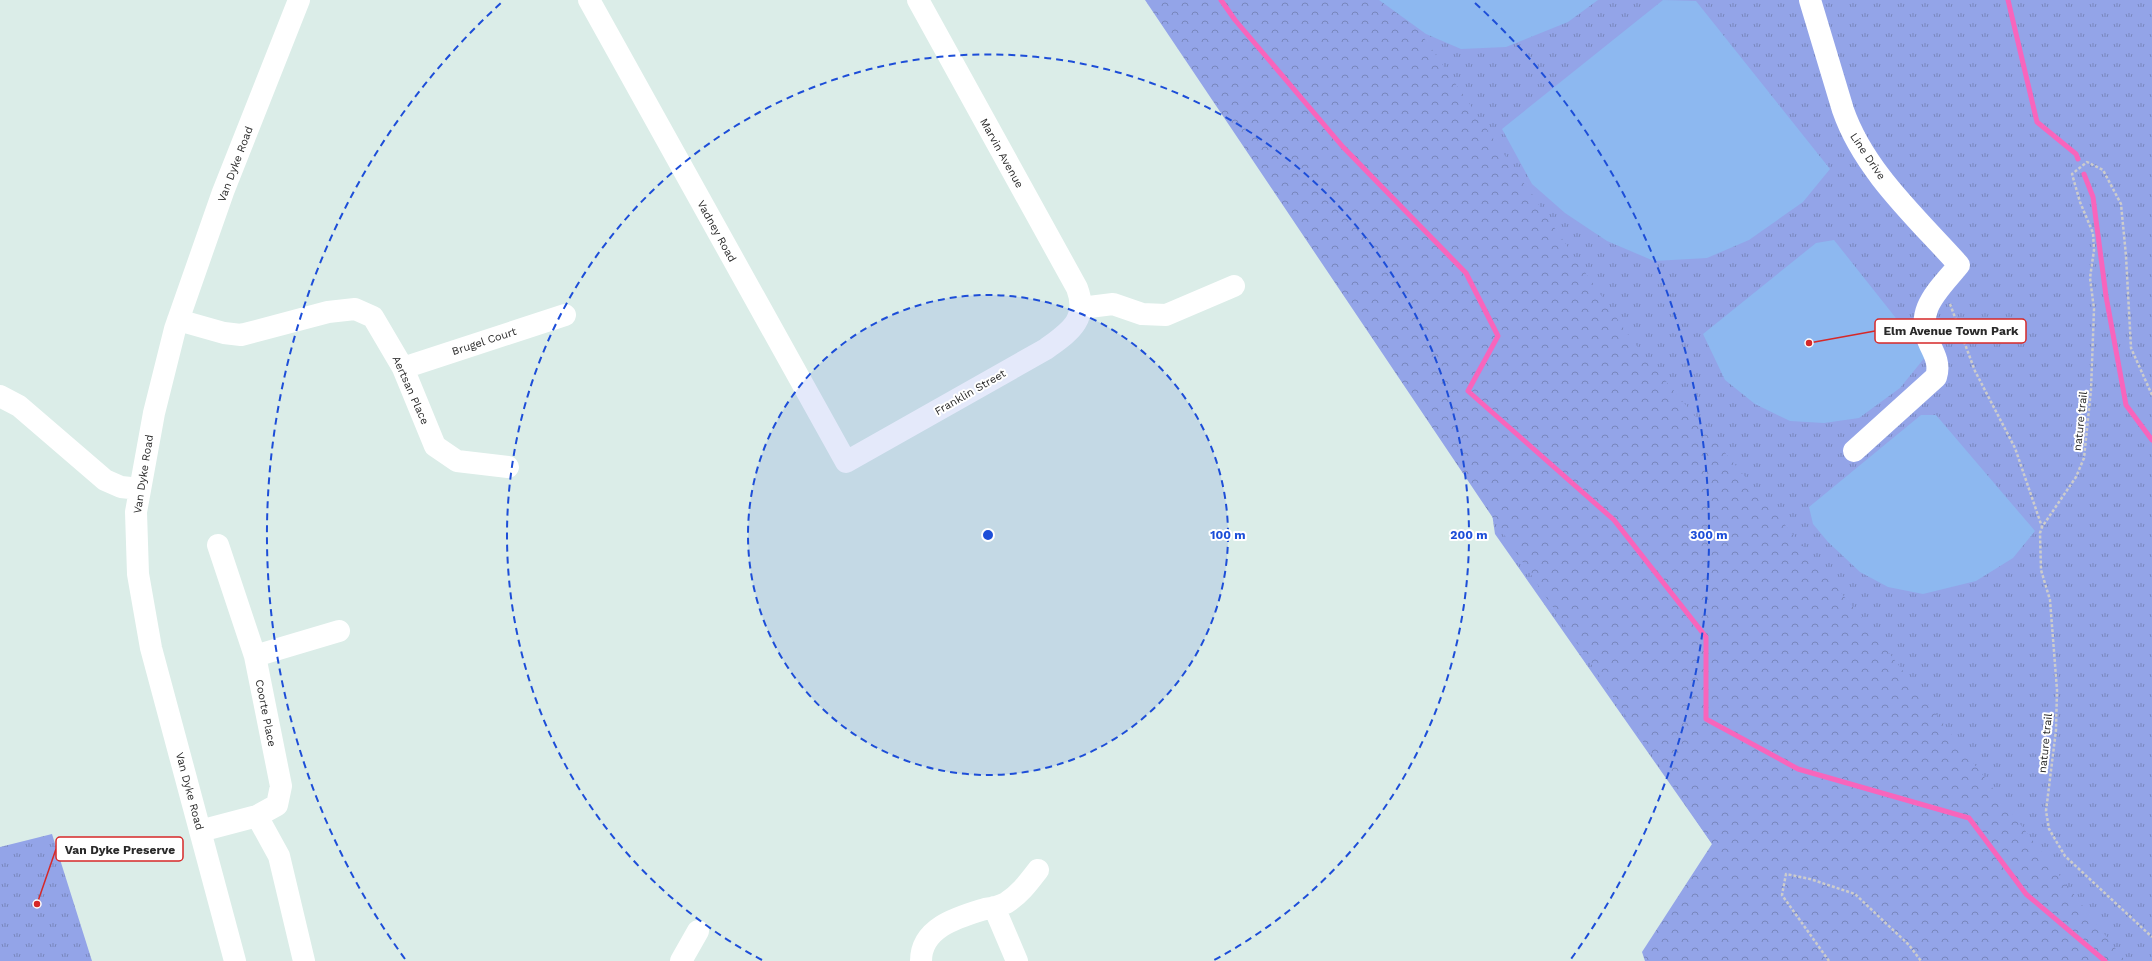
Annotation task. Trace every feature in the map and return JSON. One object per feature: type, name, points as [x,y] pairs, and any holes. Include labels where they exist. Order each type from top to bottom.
[{"type":"street","name":"Van Dyke Road","points":[[235,961],[151,648],[143,607],[137,552],[136,512],[154,413],[178,320],[223,192],[299,0]]},
{"type":"street","name":"Vadney Road","points":[[589,0],[846,462]]},
{"type":"street","name":"Marvin Avenue","points":[[918,0],[1077,288],[1081,308]]},
{"type":"street","name":"Line Drive","points":[[1810,0],[1846,120],[1862,151],[1894,194],[1959,265],[1943,285]]},
{"type":"street","points":[[1854,451],[1936,377],[1939,368],[1925,335],[1923,320],[1927,308],[1943,285]]},
{"type":"street","points":[[1081,308],[1112,304],[1142,314],[1166,315],[1234,286]]},
{"type":"street","name":"Franklin Street","points":[[846,462],[1046,349],[1074,326],[1079,318],[1081,308]]},
{"type":"street","name":"Aertsan Place","points":[[178,320],[224,333],[241,335],[328,312],[355,309],[373,317],[403,368],[435,446],[457,461],[508,467]]},
{"type":"street","name":"Brugel Court","points":[[403,368],[565,315]]},
{"type":"street","points":[[0,396],[19,406],[104,480],[121,487],[140,489]]},
{"type":"street","name":"Coorte Place","points":[[200,831],[258,816],[277,804],[281,786],[255,656],[218,545]]},
{"type":"street","points":[[255,656],[339,631]]},
{"type":"street","points":[[258,816],[279,856],[304,961]]},
{"type":"street","points":[[921,961],[923,947],[930,935],[942,925],[1004,904],[1023,890],[1038,870]]},
{"type":"street","points":[[994,907],[1017,961]]},
{"type":"street","points":[[681,961],[698,931]]},
{"type":"path","name":"nature trail","points":[[2152,395],[2131,348],[2121,204],[2103,170],[2087,162],[2072,174],[2080,202],[2094,233],[2094,250],[2090,278],[2094,309],[2091,390],[2084,458],[2076,476],[2042,527],[2040,533],[2041,570],[2050,600],[2057,690],[2056,730],[2046,811],[2049,829],[2065,856],[2152,938]]},
{"type":"path","points":[[1943,285],[1976,371],[2015,448],[2042,527]]},
{"type":"path","points":[[1829,961],[1782,895],[1786,874],[1810,879],[1855,894],[1908,945],[1921,961]]},
{"type":"green space","points":[[1145,0],[1398,0],[1631,339],[1867,624],[2125,961],[1645,961],[1642,952],[1712,844]]},
{"type":"green space","points":[[1288,0],[2152,0],[2152,961],[1794,961],[1495,534],[1439,151]]},
{"type":"green space","points":[[52,834],[92,961],[0,961],[0,847]]},
{"type":"shaded area","points":[[1379,0],[1598,0],[1568,22],[1506,47],[1461,49],[1426,34]]},
{"type":"shaded area","points":[[1663,0],[1696,1],[1830,169],[1803,202],[1749,240],[1707,258],[1654,261],[1607,241],[1565,213],[1532,184],[1502,129]]},
{"type":"shaded area","points":[[1834,240],[1926,356],[1900,388],[1859,418],[1824,423],[1790,421],[1755,404],[1725,380],[1703,334],[1816,243]]},
{"type":"shaded area","points":[[1921,415],[1936,415],[2035,531],[2013,558],[1976,581],[1923,594],[1888,587],[1860,572],[1828,542],[1813,524],[1809,507]]},
{"type":"waterway","points":[[1221,0],[1235,20],[1343,147],[1466,273],[1498,336],[1468,391],[1614,520],[1706,637],[1706,719],[1798,769],[1969,818],[2026,894],[2105,961]]},
{"type":"waterway","points":[[2008,0],[2037,122],[2076,154],[2078,159]]},
{"type":"waterway","points":[[2084,174],[2093,197],[2106,296],[2126,405],[2152,440]]},
{"type":"place","name":"Elm Avenue Town Park","points":[[1809,343]]},
{"type":"place","name":"Van Dyke Preserve","points":[[37,904]]}]
